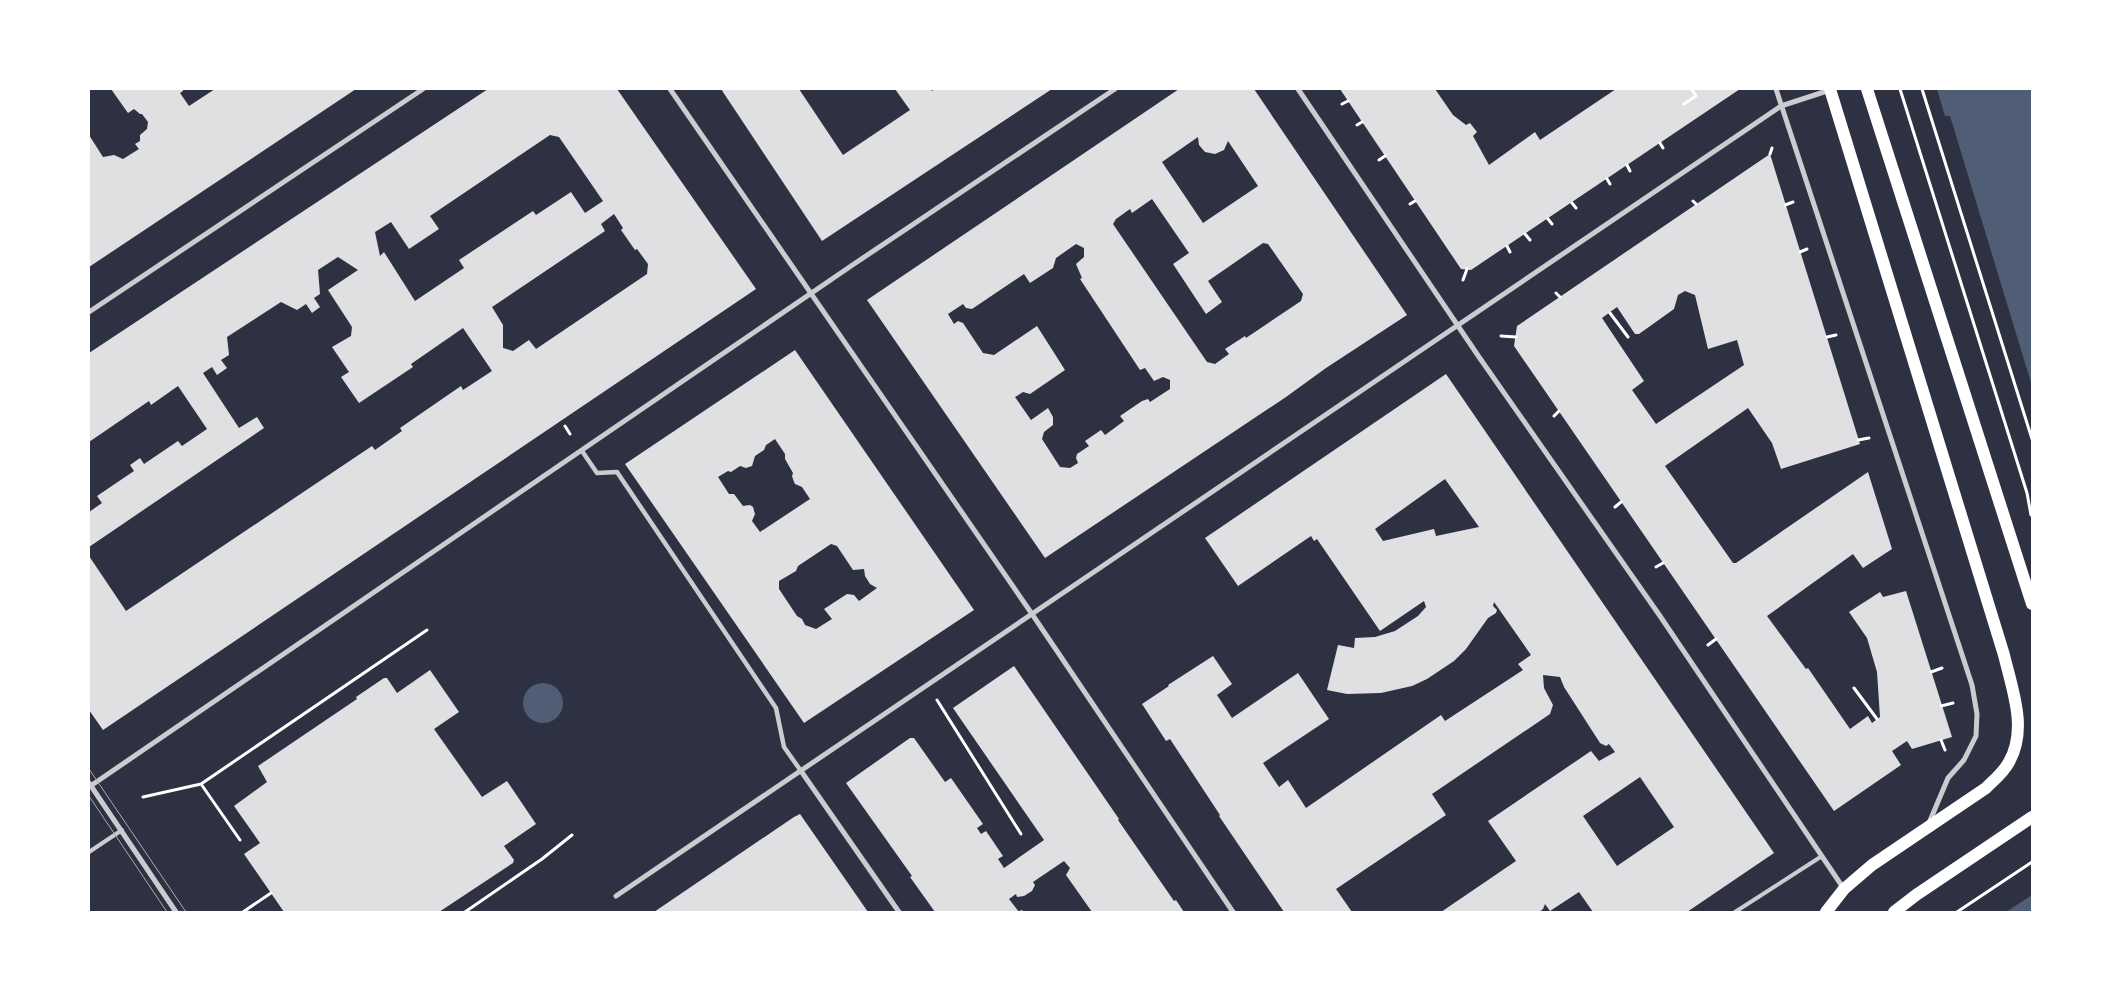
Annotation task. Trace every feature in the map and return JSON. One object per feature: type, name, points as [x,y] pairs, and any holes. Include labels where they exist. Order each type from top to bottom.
[{"type":"main road","points":[[1826,912],[1844,889],[1872,865],[1986,788],[2009,763],[2018,732],[2018,716],[2004,655],[1832,89]]},
{"type":"main road","points":[[1867,89],[2032,604]]},
{"type":"main road","points":[[1894,912],[1916,895],[2032,817]]},
{"type":"street","points":[[89,312],[423,89]]},
{"type":"street","points":[[670,89],[1032,614],[1233,912]]},
{"type":"street","points":[[176,912],[122,830],[89,785],[1115,89]]},
{"type":"street","points":[[1298,89],[1457,324],[1660,616],[1844,889]]},
{"type":"street","points":[[1776,89],[1798,150],[1972,685],[1977,714],[1976,736],[1964,760],[1948,778],[1927,829]]},
{"type":"street","points":[[616,896],[1781,106],[1832,89]]},
{"type":"street","points":[[582,451],[597,473],[617,472],[776,708],[784,747],[900,912]]},
{"type":"lane","points":[[89,852],[122,830]]},
{"type":"lane","points":[[1735,912],[1822,856]]},
{"type":"path","points":[[1900,89],[2027,493],[2032,520]]},
{"type":"path","points":[[1922,89],[2032,439]]},
{"type":"path","points":[[1684,104],[1696,96],[1692,90]]},
{"type":"path","points":[[1342,104],[1348,101]]},
{"type":"path","points":[[1356,125],[1362,122]]},
{"type":"path","points":[[1660,143],[1663,148]]},
{"type":"path","points":[[1770,154],[1772,148]]},
{"type":"path","points":[[1379,160],[1385,156]]},
{"type":"path","points":[[1627,165],[1630,171]]},
{"type":"path","points":[[1607,179],[1610,184]]},
{"type":"path","points":[[1410,204],[1415,201]]},
{"type":"path","points":[[1785,205],[1793,202]]},
{"type":"path","points":[[1572,203],[1576,208]]},
{"type":"path","points":[[1548,219],[1552,224]]},
{"type":"path","points":[[1525,234],[1530,240]]},
{"type":"path","points":[[1507,246],[1510,252]]},
{"type":"path","points":[[1800,252],[1808,249]]},
{"type":"path","points":[[1463,280],[1466,269]]},
{"type":"path","points":[[1556,293],[1560,297]]},
{"type":"path","points":[[1610,313],[1628,338]]},
{"type":"path","points":[[1827,338],[1836,335]]},
{"type":"path","points":[[1501,336],[1516,337]]},
{"type":"path","points":[[1554,416],[1560,411]]},
{"type":"path","points":[[1858,440],[1869,438]]},
{"type":"path","points":[[1615,507],[1621,502]]},
{"type":"path","points":[[1656,567],[1663,563]]},
{"type":"path","points":[[143,797],[201,784],[428,630]]},
{"type":"path","points":[[1708,645],[1716,640]]},
{"type":"path","points":[[1931,672],[1942,668]]},
{"type":"path","points":[[927,685],[1021,834]]},
{"type":"path","points":[[1854,688],[1877,719]]},
{"type":"path","points":[[1942,706],[1954,703]]},
{"type":"path","points":[[1942,740],[1945,750]]},
{"type":"path","points":[[201,784],[240,840]]},
{"type":"path","points":[[465,912],[542,859],[572,835]]},
{"type":"path","points":[[1957,912],[2032,862]]},
{"type":"path","points":[[243,912],[271,893]]},
{"type":"water","points":[[1937,89],[2032,89],[2032,386],[1950,116],[1945,116]]},
{"type":"water","points":[[547,683],[554,686],[560,692],[563,703],[562,711],[554,720],[547,723],[539,723],[532,720],[524,711],[523,699],[526,692],[535,684]]},
{"type":"water","points":[[2032,895],[2032,912],[2006,912]]},
{"type":"building","points":[[111,89],[183,89],[180,93],[189,106],[215,89],[356,89],[89,267],[89,135],[103,157],[114,155],[123,159],[139,149],[135,144],[140,141],[140,135],[147,129],[148,122],[142,114],[134,109],[128,113]]},
{"type":"building","points":[[488,89],[617,89],[756,289],[103,730],[89,710],[89,556],[126,611],[372,446],[375,450],[402,431],[400,428],[461,386],[463,390],[492,371],[463,328],[411,364],[413,367],[359,403],[341,377],[349,372],[332,347],[351,336],[352,327],[328,290],[358,270],[338,257],[318,270],[320,294],[314,298],[320,307],[312,313],[306,304],[297,310],[281,302],[227,337],[229,355],[221,360],[227,368],[217,375],[212,367],[203,373],[239,428],[257,417],[264,428],[89,547],[89,512],[102,503],[97,496],[134,471],[130,465],[140,458],[144,464],[178,441],[182,446],[207,429],[178,386],[151,405],[149,401],[89,442],[89,353]],"holes":[[[550,135],[559,137],[603,201],[585,213],[571,192],[536,215],[533,211],[459,260],[464,268],[415,301],[384,252],[380,256],[375,232],[391,222],[409,249],[439,229],[430,216]],[[614,214],[623,228],[621,230],[648,264],[647,274],[536,349],[529,340],[513,351],[503,348],[503,325],[492,307],[605,231],[601,224]]]},
{"type":"building","points":[[721,89],[799,89],[843,155],[910,110],[895,89],[931,89],[932,91],[935,89],[1052,89],[822,241]]},
{"type":"building","points":[[1179,89],[1254,89],[1407,315],[1045,558],[867,300]],"holes":[[[1198,137],[1199,145],[1205,152],[1215,154],[1224,150],[1228,141],[1258,186],[1203,223],[1162,162]],[[1152,199],[1189,253],[1173,264],[1206,314],[1222,302],[1208,281],[1263,243],[1268,244],[1303,294],[1301,301],[1246,338],[1245,336],[1225,349],[1229,354],[1215,364],[1207,362],[1113,224],[1116,219],[1130,209],[1132,213]],[[1076,244],[1084,248],[1084,257],[1076,264],[1082,278],[1080,279],[1140,370],[1145,368],[1154,381],[1163,377],[1170,380],[1170,389],[1150,402],[1148,399],[1142,401],[1120,416],[1124,421],[1105,435],[1101,430],[1085,441],[1089,446],[1077,454],[1078,463],[1070,468],[1060,467],[1042,439],[1044,432],[1053,425],[1053,417],[1048,408],[1031,420],[1015,397],[1023,392],[1030,394],[1065,370],[1037,326],[994,355],[983,353],[963,323],[958,321],[954,324],[948,314],[963,304],[966,308],[972,309],[1024,274],[1030,283],[1053,268],[1056,258]]]},
{"type":"building","points":[[1340,89],[1435,89],[1453,115],[1466,125],[1470,123],[1477,132],[1473,136],[1489,165],[1535,132],[1540,140],[1616,89],[1740,89],[1471,270],[1461,269]]},
{"type":"building","points":[[1770,154],[1860,444],[1781,469],[1772,443],[1748,408],[1665,466],[1733,563],[1736,563],[1868,472],[1892,549],[1863,568],[1853,554],[1767,616],[1806,669],[1808,668],[1850,729],[1868,716],[1872,723],[1880,717],[1877,672],[1867,638],[1849,612],[1880,592],[1883,597],[1906,591],[1952,737],[1912,749],[1907,741],[1892,751],[1901,765],[1834,811],[1514,346],[1517,326]],"holes":[[[1685,291],[1695,295],[1708,349],[1737,340],[1744,365],[1656,424],[1632,390],[1644,381],[1602,318],[1617,307],[1635,334],[1639,334],[1674,309],[1678,295]]]},
{"type":"building","points":[[795,350],[974,610],[804,723],[625,464]],"holes":[[[775,439],[785,454],[785,459],[793,473],[792,476],[795,484],[802,487],[810,499],[760,532],[752,521],[755,514],[753,507],[750,505],[743,506],[734,494],[729,494],[718,477],[740,466],[746,468],[752,466],[755,456]],[[831,544],[837,546],[853,570],[864,569],[865,576],[870,584],[877,588],[859,601],[854,595],[847,594],[824,609],[832,619],[816,629],[805,625],[802,619],[797,616],[779,589],[779,581],[796,571],[798,566]]]},
{"type":"building","points":[[1446,374],[1774,853],[1687,912],[1593,912],[1579,892],[1550,911],[1545,904],[1539,912],[1441,912],[1516,861],[1488,821],[1591,751],[1599,761],[1615,752],[1609,744],[1606,746],[1600,743],[1564,687],[1560,677],[1543,675],[1544,688],[1553,705],[1550,714],[1432,794],[1446,815],[1336,889],[1352,912],[1284,912],[1170,739],[1166,741],[1142,704],[1213,656],[1232,684],[1217,695],[1232,718],[1298,673],[1329,719],[1263,763],[1279,787],[1288,780],[1306,808],[1441,715],[1445,721],[1523,670],[1518,664],[1531,655],[1494,602],[1493,606],[1497,610],[1496,613],[1488,618],[1466,649],[1454,661],[1427,679],[1412,686],[1381,693],[1347,694],[1327,690],[1338,645],[1354,648],[1355,638],[1375,637],[1395,631],[1418,616],[1426,607],[1424,601],[1380,631],[1317,539],[1314,541],[1311,536],[1238,586],[1205,538]],"holes":[[[1445,479],[1479,527],[1436,536],[1434,529],[1383,541],[1375,529]],[[1640,777],[1674,827],[1617,866],[1583,816]]]},
{"type":"building","points":[[1014,666],[1118,820],[1174,901],[1176,900],[1184,912],[1092,912],[1066,875],[1070,868],[1064,861],[1033,882],[1035,885],[1032,891],[1024,896],[1017,897],[1016,894],[1009,899],[1019,912],[935,912],[910,877],[912,876],[846,783],[910,738],[914,738],[945,782],[951,778],[983,824],[977,828],[981,834],[986,831],[1003,856],[998,859],[1004,868],[1044,840],[953,708]]},
{"type":"building","points":[[430,670],[459,712],[434,729],[482,797],[507,781],[536,824],[504,846],[514,860],[513,863],[439,912],[284,912],[244,854],[260,843],[234,806],[267,782],[258,766],[357,699],[356,697],[384,678],[387,678],[397,693]]},
{"type":"building","points":[[800,814],[868,912],[654,912],[794,817]]},
{"type":"tram line","points":[[89,769],[186,912]]},
{"type":"tram line","points":[[89,796],[167,912]]}]
